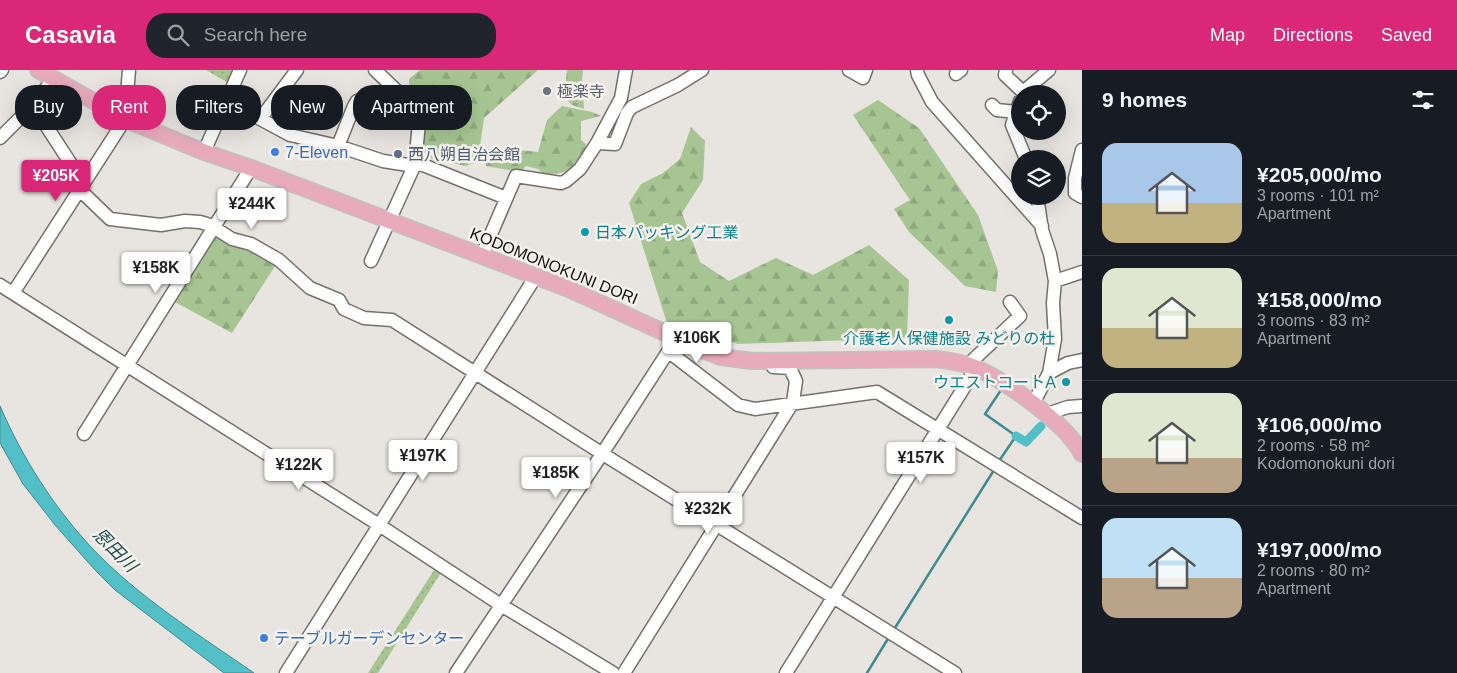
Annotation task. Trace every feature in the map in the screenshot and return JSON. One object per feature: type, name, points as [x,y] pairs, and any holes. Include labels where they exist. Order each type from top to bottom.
[{"type":"main road","name":"KODOMONOKUNI DORI","points":[[38,70],[92,100]]},
{"type":"main road","name":"KODOMONOKUNI DORI","points":[[152,130],[204,152],[536,276],[616,309],[721,357],[752,360],[936,359],[956,361],[994,378],[1047,414],[1064,429],[1082,454]]},
{"type":"street","points":[[128,85],[129,70]]},
{"type":"street","points":[[234,85],[240,70]]},
{"type":"street","points":[[296,70],[261,118],[290,135],[338,146],[383,161],[408,165],[424,165],[506,198]]},
{"type":"street","points":[[371,261],[415,164],[420,112],[375,70]]},
{"type":"street","points":[[482,255],[516,176],[560,184],[580,169],[597,143],[621,98],[626,70]]},
{"type":"street","points":[[597,143],[614,144],[627,113],[632,107],[678,85],[702,70]]},
{"type":"street","points":[[849,70],[863,78],[866,70]]},
{"type":"street","points":[[917,70],[932,102],[1042,226]]},
{"type":"street","points":[[1006,70],[1005,75],[1011,85]]},
{"type":"street","points":[[1034,85],[1049,70]]},
{"type":"street","points":[[48,85],[53,79]]},
{"type":"street","points":[[992,105],[997,110],[1011,104]]},
{"type":"street","points":[[338,146],[353,108]]},
{"type":"street","points":[[0,138],[15,123]]},
{"type":"street","points":[[49,130],[71,164],[80,190],[112,220],[161,225],[192,221],[200,222],[232,239],[251,244],[279,260],[310,288],[339,300],[344,309],[364,318],[392,320],[602,454],[955,673]]},
{"type":"street","points":[[13,293],[118,130]]},
{"type":"street","points":[[204,152],[214,130]]},
{"type":"street","points":[[1082,150],[1075,178],[1075,194],[1082,197]]},
{"type":"street","points":[[84,434],[251,168]]},
{"type":"street","points":[[1033,404],[1049,373],[1055,339],[1053,303],[1055,281],[1038,205]]},
{"type":"street","points":[[1055,281],[1082,272]]},
{"type":"street","points":[[286,673],[536,276]]},
{"type":"street","points":[[0,285],[380,525],[501,605],[613,673]]},
{"type":"street","points":[[786,673],[973,373],[973,360],[1020,316],[1010,302]]},
{"type":"street","points":[[456,673],[677,338]]},
{"type":"street","points":[[669,352],[738,405],[755,409],[793,402],[877,392],[1082,518]]},
{"type":"street","points":[[624,673],[793,402],[796,382],[790,368],[764,367],[752,360]]},
{"type":"street","points":[[1049,373],[1068,363],[1082,360]]},
{"type":"street","points":[[1047,414],[1068,406],[1082,406]]},
{"type":"green space","points":[[206,70],[236,70],[230,84]]},
{"type":"green space","points":[[420,70],[538,70],[484,118],[478,161],[466,166],[425,157],[411,140],[411,130],[472,130],[472,85],[409,85],[409,79]]},
{"type":"green space","points":[[567,70],[583,70],[584,109],[572,105],[564,97]]},
{"type":"green space","points":[[878,100],[919,128],[978,215],[998,271],[996,292],[965,286],[909,232],[894,209],[910,200],[853,115]]},
{"type":"green space","points":[[562,106],[592,112],[601,116],[581,121],[581,140],[586,144],[586,149],[574,166],[561,173],[544,175],[538,169],[526,166],[520,172],[486,166],[485,149],[538,152],[547,120]]},
{"type":"green space","points":[[691,127],[705,141],[703,180],[682,213],[700,262],[729,281],[776,258],[813,275],[869,245],[909,280],[907,338],[738,344],[667,323],[629,203],[641,184],[663,173],[680,159]]},
{"type":"green space","points":[[216,232],[277,263],[232,333],[173,301]]},
{"type":"green space","points":[[436,567],[442,571],[378,673],[368,673]]},
{"type":"water","points":[[0,406],[18,444],[51,498],[91,547],[148,599],[254,673],[224,673],[115,590],[95,570],[55,525],[23,484],[0,443]]},
{"type":"waterway","points":[[999,461],[1016,436],[985,414],[1001,390]]},
{"type":"waterway","points":[[1016,436],[1026,442],[1041,426]]},
{"type":"waterway","points":[[893,631],[994,470]]},
{"type":"waterway","points":[[867,673],[889,637]]},
{"type":"place","name":"極楽寺","points":[[547,91]]},
{"type":"place","name":"7-Eleven","points":[[275,152]]},
{"type":"place","name":"西八朔自治会館","points":[[398,154]]},
{"type":"place","name":"日本パッキング工業","points":[[585,232]]},
{"type":"place","name":"介護老人保健施設 みどりの杜","points":[[949,320]]},
{"type":"place","name":"ウエストコートA","points":[[1066,382]]},
{"type":"place","name":"テーブルガーデンセンター","points":[[264,638]]},
{"type":"water label","name":"恩田川","points":[[115,550]]}]
